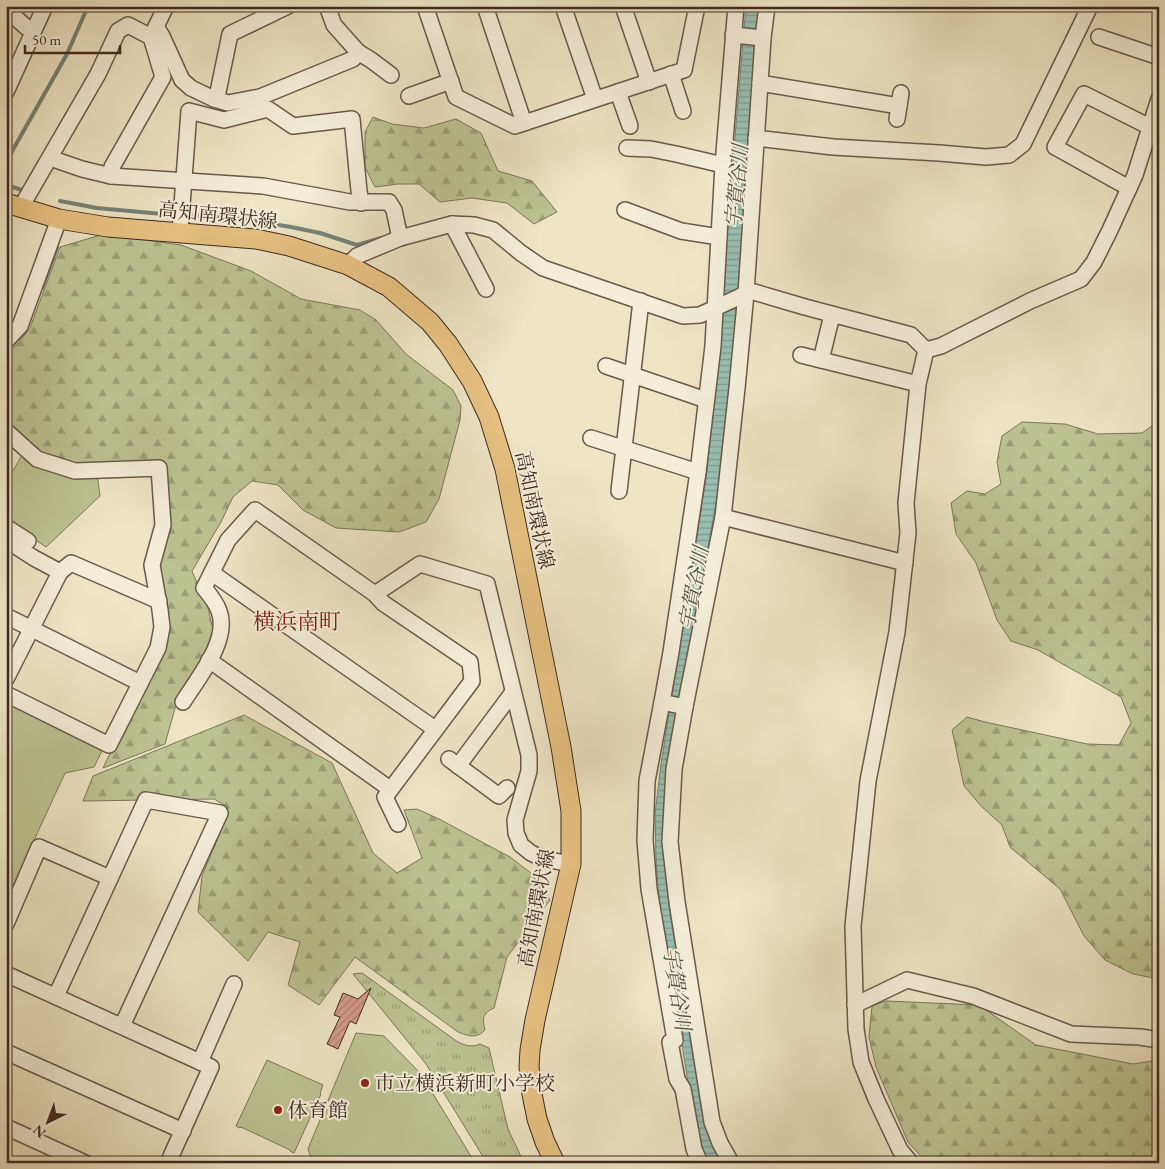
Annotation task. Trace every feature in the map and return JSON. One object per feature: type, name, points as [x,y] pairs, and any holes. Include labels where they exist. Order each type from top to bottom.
[{"type":"main road","name":"高知南環状線","points":[[14,205],[59,219],[108,227],[256,239],[289,246],[348,265],[389,287],[430,322],[448,344],[472,381],[489,417],[505,469],[571,811],[571,864],[535,1020],[529,1067],[537,1119],[555,1163]]},
{"type":"street","points":[[6,92],[45,6]]},
{"type":"street","points":[[111,176],[112,167],[163,77],[153,32],[166,6]]},
{"type":"street","points":[[214,100],[218,92],[230,34],[288,6]]},
{"type":"street","points":[[327,6],[334,25],[358,52],[391,75]]},
{"type":"street","points":[[425,6],[456,97],[516,126],[684,70],[697,6]]},
{"type":"street","points":[[485,6],[524,123]]},
{"type":"street","points":[[563,6],[595,99]]},
{"type":"street","points":[[623,6],[649,82]]},
{"type":"street","points":[[700,1163],[694,1149],[682,1089],[677,1080],[673,1061],[670,1042],[674,1040],[649,889],[645,840],[647,781],[664,703],[698,472],[713,346],[717,307],[723,165],[736,6]]},
{"type":"street","points":[[728,1161],[712,1122],[677,902],[670,842],[674,769],[684,707],[722,517],[736,398],[760,83],[760,37],[767,6]]},
{"type":"street","points":[[756,138],[833,147],[986,157],[1009,155],[1023,144],[1090,6]]},
{"type":"street","points":[[6,10],[33,31]]},
{"type":"street","points":[[14,205],[50,158],[98,74],[118,31],[128,25],[162,36],[182,80],[190,88],[214,100],[228,103],[260,97],[352,59],[358,52]]},
{"type":"street","points":[[735,35],[760,37]]},
{"type":"street","points":[[1099,38],[1159,57]]},
{"type":"street","points":[[671,74],[683,111]]},
{"type":"street","points":[[409,96],[450,82]]},
{"type":"street","points":[[760,83],[899,106]]},
{"type":"street","points":[[618,92],[630,126]]},
{"type":"street","points":[[1129,188],[1055,147],[1084,94],[1150,126]]},
{"type":"street","points":[[926,350],[941,346],[1030,301],[1081,278],[1094,262],[1135,175],[1159,99]]},
{"type":"street","points":[[180,232],[189,110],[224,120],[268,109],[293,126],[352,119],[358,191],[361,203]]},
{"type":"street","points":[[627,148],[651,149],[723,165]]},
{"type":"street","points":[[50,158],[111,176],[263,186],[350,202],[390,202],[394,210],[400,238]]},
{"type":"street","points":[[625,210],[681,231],[719,237]]},
{"type":"street","points":[[6,341],[20,326],[59,219]]},
{"type":"street","points":[[348,265],[357,256],[400,238],[452,224],[474,225],[493,230],[520,253],[543,268],[683,316],[700,315],[743,295],[754,292],[832,315],[911,335],[926,350]]},
{"type":"street","points":[[452,224],[486,290]]},
{"type":"street","points":[[619,492],[641,301]]},
{"type":"street","points":[[821,360],[832,315]]},
{"type":"street","points":[[910,1163],[900,1150],[861,1062],[856,1029],[853,926],[868,781],[898,632],[908,533],[906,503],[918,384],[926,350]]},
{"type":"street","points":[[801,355],[918,384]]},
{"type":"street","points":[[606,366],[706,400]]},
{"type":"street","points":[[6,431],[37,459],[75,471],[159,468],[163,525],[152,565],[162,627],[158,648],[109,745],[6,694]]},
{"type":"street","points":[[591,438],[698,472]]},
{"type":"street","points":[[183,702],[215,651],[219,641],[222,622],[219,611],[214,600],[204,588],[228,540],[255,510],[375,594],[383,603],[470,662],[472,681],[385,797],[398,824]]},
{"type":"street","points":[[722,517],[905,563]]},
{"type":"street","points":[[6,527],[35,546]]},
{"type":"street","points":[[6,540],[60,572]]},
{"type":"street","points":[[6,679],[60,572],[71,563],[159,601]]},
{"type":"street","points":[[375,594],[420,564],[487,584],[529,755],[529,771],[515,820],[516,833],[522,845],[531,853],[544,859],[571,864]]},
{"type":"street","points":[[212,573],[435,729]]},
{"type":"street","points":[[6,616],[140,683]]},
{"type":"street","points":[[209,660],[390,789]]},
{"type":"street","points":[[507,788],[499,796],[453,763],[513,692]]},
{"type":"street","points":[[664,703],[684,707]]},
{"type":"street","points":[[56,996],[146,800],[220,813],[122,1026]]},
{"type":"street","points":[[6,924],[39,847],[110,878]]},
{"type":"street","points":[[6,974],[211,1067],[168,1163]]},
{"type":"street","points":[[856,1005],[907,980],[973,996],[1071,1034],[1140,1037],[1159,1040]]},
{"type":"street","points":[[200,1062],[234,984]]},
{"type":"street","points":[[6,1052],[182,1131]]},
{"type":"street","points":[[6,1127],[86,1163]]},
{"type":"green space","points":[[373,117],[392,124],[424,128],[456,119],[481,133],[498,171],[532,181],[557,212],[534,224],[507,203],[472,198],[440,202],[419,184],[375,187],[365,167],[365,132]]},
{"type":"green space","points":[[104,234],[181,245],[251,271],[301,299],[360,310],[376,320],[406,354],[453,390],[461,406],[460,420],[439,499],[426,522],[399,532],[336,528],[303,510],[278,485],[252,481],[233,497],[221,522],[192,571],[208,608],[213,630],[207,649],[179,694],[165,744],[103,768],[161,649],[155,564],[162,464],[75,469],[38,457],[6,424],[6,365],[12,351],[30,328],[60,247]]},
{"type":"green space","points":[[1159,421],[1159,979],[1133,974],[1105,960],[1084,936],[1060,889],[1010,847],[1002,825],[982,807],[964,786],[952,730],[967,717],[1087,744],[1119,745],[1131,723],[1121,697],[1038,650],[1011,641],[997,620],[976,563],[956,534],[951,503],[967,491],[985,494],[1001,484],[997,462],[1002,436],[1022,422],[1065,424],[1098,434],[1142,433]]},
{"type":"green space","points":[[24,452],[97,473],[100,496],[46,547],[6,520],[6,482]]},
{"type":"green space","points":[[6,703],[102,751],[94,767],[65,773],[6,901]]},
{"type":"green space","points":[[244,715],[332,763],[373,853],[397,873],[422,858],[404,810],[417,809],[510,857],[531,873],[550,900],[507,957],[494,1008],[484,1016],[485,1030],[482,1033],[472,1036],[458,1032],[355,957],[319,1005],[288,985],[300,942],[268,932],[248,961],[198,912],[202,876],[225,821],[228,807],[214,799],[83,801],[93,776]]},
{"type":"green space","points":[[362,973],[458,1042],[470,1046],[480,1044],[489,1048],[508,1129],[524,1163],[487,1163],[426,1064],[353,974]]},
{"type":"green space","points":[[886,1001],[979,1005],[1036,1045],[1133,1064],[1159,1060],[1159,1163],[927,1163],[908,1142],[876,1067],[869,1037],[872,1006]]},
{"type":"green space","points":[[356,1033],[384,1036],[421,1074],[475,1163],[313,1163],[308,1149]]},
{"type":"green space","name":"体育館","points":[[267,1060],[323,1085],[321,1094],[294,1153],[236,1126]]},
{"type":"water","name":"宇賀谷川","points":[[746,6],[759,6],[730,399],[720,480],[669,769],[665,858],[669,906],[702,1111],[713,1145],[724,1163],[708,1163],[699,1142],[690,1095],[659,899],[655,814],[661,764],[706,479],[715,398]]},
{"type":"building","points":[[371,988],[356,1024],[350,1021],[338,1049],[327,1044],[340,1017],[334,1015],[343,993],[358,999]]},
{"type":"waterway","points":[[6,162],[67,54],[88,6]]},
{"type":"waterway","points":[[6,185],[22,190]]},
{"type":"waterway","points":[[60,201],[97,208],[173,215]]},
{"type":"waterway","points":[[190,215],[242,219],[291,227],[320,233],[357,245],[381,238]]},
{"type":"waterway","points":[[42,288],[57,247]]},
{"type":"waterway","points":[[6,356],[19,337]]},
{"type":"place","name":"市立横浜新町小学校","points":[[365,1083]]},
{"type":"place","name":"体育館","points":[[278,1110]]},
{"type":"district","name":"横浜南町","points":[[297,621]]}]
